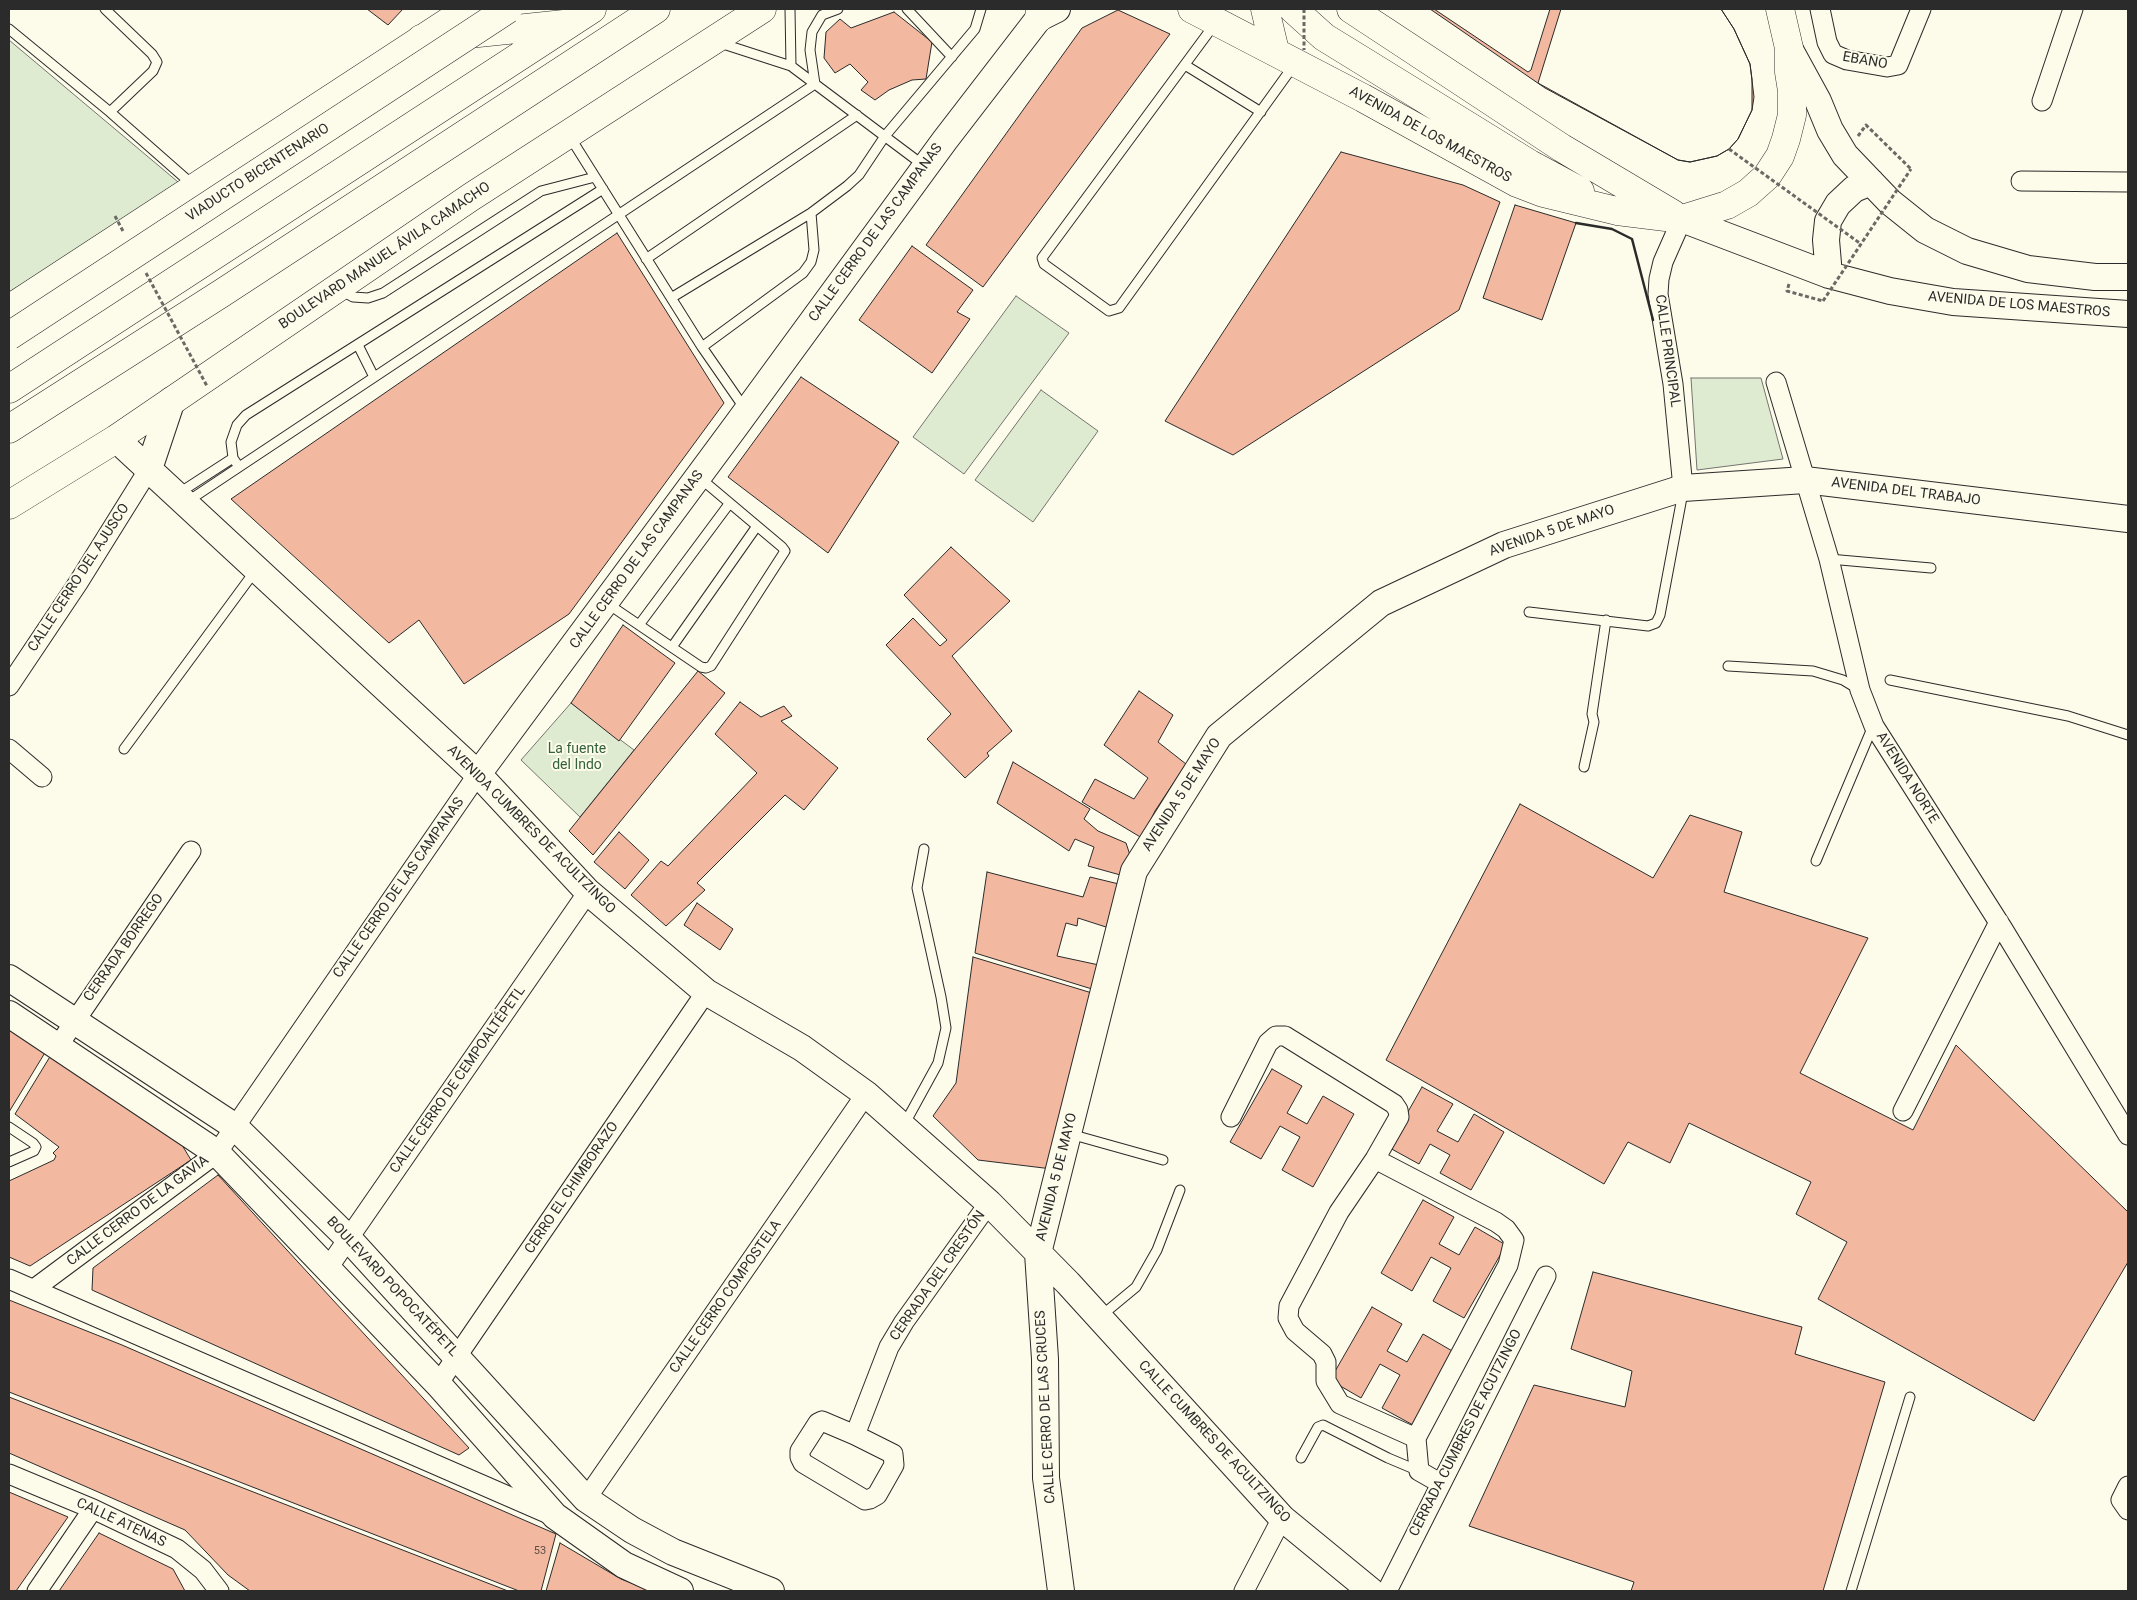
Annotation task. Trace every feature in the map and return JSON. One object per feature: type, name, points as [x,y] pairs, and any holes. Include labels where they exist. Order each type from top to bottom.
[{"type":"main road","points":[[9,308],[468,9]]},
{"type":"main road","name":"VIADUCTO BICENTENARIO","points":[[9,336],[508,9]]},
{"type":"main road","points":[[9,389],[592,9]]},
{"type":"main road","points":[[9,430],[656,9]]},
{"type":"main road","name":"BOULEVARD MANUEL ÁVILA CAMACHO","points":[[9,505],[116,439],[568,134],[762,9]]},
{"type":"main road","name":"AVENIDA DE LOS MAESTROS","points":[[1192,9],[1216,22],[1292,55],[1516,183],[1617,212],[1682,219]]},
{"type":"main road","points":[[1265,9],[1292,55]]},
{"type":"main road","points":[[1293,9],[1324,37],[1530,164],[1617,212]]},
{"type":"main road","name":"AVENIDA DE LOS MAESTROS","points":[[1352,9],[1562,148],[1682,219]]},
{"type":"main road","points":[[1759,9],[1789,48]]},
{"type":"main road","points":[[1682,219],[1727,205],[1748,193],[1766,176],[1780,156],[1792,115],[1789,48],[1780,9]]},
{"type":"main road","points":[[421,39],[568,24]]},
{"type":"street","name":"EBANO","points":[[1820,9],[1827,42],[1833,54],[1855,62],[1887,67],[1898,65],[1921,9]]},
{"type":"street","points":[[2042,101],[2073,9]]},
{"type":"street","name":"CALLE CERRO DE LAS CAMPANAS","points":[[234,1126],[478,774],[925,167],[1045,12]]},
{"type":"street","points":[[1789,48],[1818,101],[1830,130],[1845,155],[1890,202],[1924,230],[1967,251],[2028,269],[2095,277],[2128,277]]},
{"type":"street","points":[[2021,181],[2128,182]]},
{"type":"street","points":[[1829,275],[1826,240],[1828,221],[1838,204],[1854,189],[1871,182]]},
{"type":"street","name":"AVENIDA DE LOS MAESTROS","points":[[1682,219],[1829,275],[1890,291],[1953,302],[2128,314]]},
{"type":"street","name":"CALLE PRINCIPAL","points":[[1682,219],[1663,262],[1658,294],[1673,384],[1684,488]]},
{"type":"street","name":"AVENIDA NORTE","points":[[1776,382],[1829,559],[1860,690],[1874,726],[1999,922],[2128,1136]]},
{"type":"street","points":[[149,469],[172,400]]},
{"type":"street","name":"AVENIDA CUMBRES DE ACULTZINGO","points":[[116,439],[478,774],[588,892],[706,992],[802,1048],[866,1094],[988,1203],[1068,1283]]},
{"type":"street","name":"CALLE CERRO DEL AJUSCO","points":[[9,686],[78,584],[149,469]]},
{"type":"street","name":"AVENIDA DEL TRABAJO","points":[[1684,488],[1806,480],[2128,519]]},
{"type":"street","name":"AVENIDA 5 DE MAYO","points":[[1038,1253],[1134,871],[1219,736],[1382,603],[1504,546],[1684,488]]},
{"type":"street","points":[[9,749],[42,776]]},
{"type":"street","name":"CERRADA BORREGO","points":[[58,1046],[191,851]]},
{"type":"street","name":"CALLE CERRO DE CEMPOALTÉPETL","points":[[328,1268],[588,892]]},
{"type":"street","points":[[1903,1111],[1999,922]]},
{"type":"street","name":"BOULEVARD POPOCATÉPETL","points":[[9,978],[234,1126],[348,1238],[586,1499],[632,1530],[673,1552],[771,1591]]},
{"type":"street","name":"CERRO EL CHIMBORAZO","points":[[438,1384],[706,992]]},
{"type":"street","points":[[9,1014],[217,1152],[438,1384],[555,1516]]},
{"type":"street","points":[[1231,1117],[1268,1043],[1276,1036],[1285,1036],[1394,1104],[1398,1110],[1399,1117],[1375,1158],[1339,1212],[1289,1306],[1288,1318],[1295,1331],[1322,1354],[1326,1362],[1326,1381],[1340,1404],[1416,1438]]},
{"type":"street","name":"CALLE CERRO COMPOSTELA","points":[[586,1499],[866,1094]]},
{"type":"street","name":"CALLE CERRO DE LA GAVIA","points":[[34,1289],[217,1152],[234,1126]]},
{"type":"street","points":[[1375,1158],[1496,1222],[1506,1229],[1514,1240],[1508,1265],[1416,1438],[1419,1471],[1440,1483]]},
{"type":"street","name":"CERRADA DEL CRESTÓN","points":[[855,1435],[894,1338],[988,1203]]},
{"type":"street","name":"CALLE CERRO DE LAS CRUCES","points":[[1038,1253],[1045,1359],[1046,1478],[1062,1591]]},
{"type":"street","name":"CERRADA CUMBRES DE ACUTZINGO","points":[[1386,1591],[1546,1276]]},
{"type":"street","points":[[9,1279],[555,1516],[624,1565],[680,1591]]},
{"type":"street","name":"CALLE CUMBRES DE ACULTZINGO","points":[[1068,1283],[1282,1518],[1371,1591]]},
{"type":"street","points":[[822,1421],[855,1435],[893,1454],[895,1460],[894,1466],[877,1495],[865,1500],[803,1463],[800,1457],[800,1451],[818,1423],[822,1421]]},
{"type":"street","name":"CALLE ATENAS","points":[[9,1474],[93,1509],[177,1549],[203,1570],[220,1591]]},
{"type":"street","points":[[2128,1486],[2121,1500],[2128,1510]]},
{"type":"street","points":[[37,1591],[93,1509]]},
{"type":"street","points":[[1244,1591],[1282,1518]]},
{"type":"street","points":[[203,1570],[206,1591]]},
{"type":"lane","points":[[105,9],[152,54],[157,62],[153,71],[110,112]]},
{"type":"lane","points":[[790,9],[791,66]]},
{"type":"lane","points":[[815,84],[810,50],[812,32],[822,15],[838,9]]},
{"type":"lane","points":[[907,9],[952,57]]},
{"type":"lane","points":[[671,298],[812,213],[859,174],[885,136],[975,29],[981,9]]},
{"type":"lane","points":[[1216,22],[1042,258],[1044,264],[1109,311],[1119,308],[1261,112],[1292,55]]},
{"type":"lane","points":[[9,29],[110,112],[195,187]]},
{"type":"lane","points":[[713,40],[791,66],[925,167]]},
{"type":"lane","points":[[1185,65],[1261,112]]},
{"type":"lane","points":[[182,499],[239,468],[815,84]]},
{"type":"lane","points":[[646,260],[857,115]]},
{"type":"lane","points":[[568,134],[702,347],[747,411]]},
{"type":"lane","points":[[336,289],[353,297],[368,298],[383,293],[541,192],[595,177]]},
{"type":"lane","points":[[239,468],[233,458],[231,442],[237,425],[246,415],[603,189]]},
{"type":"lane","points":[[702,347],[804,273],[811,262],[814,250],[812,213]]},
{"type":"lane","points":[[358,344],[374,377]]},
{"type":"lane","points":[[182,499],[233,458]]},
{"type":"lane","points":[[606,602],[701,667],[711,666],[785,551],[699,476]]},
{"type":"lane","points":[[1529,612],[1648,626],[1656,623],[1660,615],[1684,488]]},
{"type":"lane","points":[[639,625],[729,504]]},
{"type":"lane","points":[[672,647],[757,526]]},
{"type":"lane","points":[[1829,559],[1931,568]]},
{"type":"lane","points":[[124,749],[257,569]]},
{"type":"lane","points":[[1584,767],[1594,722],[1592,714],[1606,620]]},
{"type":"lane","points":[[1728,666],[1813,671],[1843,680],[1860,690]]},
{"type":"lane","points":[[1890,680],[2068,716],[2128,735]]},
{"type":"lane","points":[[1816,861],[1874,726]]},
{"type":"lane","points":[[903,1127],[938,1063],[946,1028],[941,997],[916,888],[924,849]]},
{"type":"lane","points":[[9,1128],[33,1143],[36,1147],[34,1151],[9,1162]]},
{"type":"lane","points":[[1068,1134],[1163,1160]]},
{"type":"lane","points":[[1099,1318],[1136,1287],[1157,1250],[1180,1190]]},
{"type":"lane","points":[[1851,1591],[1910,1397]]},
{"type":"lane","points":[[1300,1458],[1318,1426],[1323,1425],[1388,1458],[1419,1471]]},
{"type":"path","points":[[1292,55],[1304,9]]},
{"type":"path","points":[[1823,301],[1911,169],[1866,125],[1845,155]]},
{"type":"path","points":[[1729,149],[1861,244]]},
{"type":"path","points":[[114,216],[128,241]]},
{"type":"path","points":[[142,267],[207,386]]},
{"type":"green space","points":[[9,40],[184,187],[9,292]]},
{"type":"green space","points":[[1016,296],[1069,333],[964,474],[913,437]]},
{"type":"green space","points":[[1691,378],[1761,378],[1783,459],[1697,470]]},
{"type":"green space","points":[[1041,390],[1098,431],[1033,522],[975,480]]},
{"type":"green space","name":"La fuente del Indo","points":[[571,703],[634,750],[580,817],[521,760]]},
{"type":"building","points":[[367,9],[403,9],[388,25]]},
{"type":"building","points":[[1430,9],[1721,9],[1734,29],[1750,64],[1754,97],[1752,110],[1738,139],[1729,149],[1717,156],[1690,162],[1678,160],[1545,88]]},
{"type":"building","points":[[1434,9],[1550,9],[1531,70],[1528,72]]},
{"type":"building","points":[[1561,9],[1721,9],[1734,29],[1750,64],[1752,79],[1752,110],[1738,139],[1729,149],[1717,156],[1690,162],[1678,160],[1538,83]]},
{"type":"building","points":[[1118,10],[1170,34],[983,287],[926,245],[1082,28]]},
{"type":"building","points":[[894,12],[932,42],[926,79],[912,80],[889,90],[875,100],[861,90],[868,82],[850,64],[835,73],[824,58],[826,32],[840,19],[851,28]]},
{"type":"building","points":[[1341,152],[1463,185],[1500,202],[1459,310],[1233,455],[1165,421]]},
{"type":"building","points":[[1515,205],[1576,223],[1542,320],[1483,298]]},
{"type":"building","points":[[617,233],[724,403],[569,614],[464,684],[419,620],[389,643],[231,499]]},
{"type":"building","points":[[912,246],[973,290],[957,312],[970,319],[932,373],[859,320]]},
{"type":"building","points":[[801,377],[899,442],[828,553],[728,477]]},
{"type":"building","points":[[951,547],[1010,601],[952,656],[1012,731],[987,753],[989,756],[965,778],[927,739],[951,714],[886,645],[913,618],[940,646],[947,640],[904,595]]},
{"type":"building","points":[[623,625],[675,663],[619,741],[571,703]]},
{"type":"building","points":[[698,671],[725,693],[593,855],[569,831]]},
{"type":"building","points":[[1139,691],[1173,715],[1158,742],[1186,764],[1155,811],[1142,838],[1082,802],[1095,779],[1134,799],[1148,778],[1104,745]]},
{"type":"building","points":[[740,702],[761,717],[784,706],[792,716],[781,721],[838,768],[804,810],[785,795],[697,883],[705,890],[666,926],[631,895],[661,861],[668,866],[757,773],[715,734]]},
{"type":"building","points":[[1013,762],[1090,809],[1084,819],[1098,831],[1126,843],[1131,858],[1124,876],[1088,866],[1094,847],[1075,839],[1069,851],[997,803]]},
{"type":"building","points":[[1520,804],[1653,878],[1690,815],[1742,832],[1724,892],[1868,938],[1800,1073],[1913,1130],[1956,1045],[2128,1212],[2128,1262],[2034,1421],[1818,1299],[1847,1242],[1796,1214],[1811,1182],[1689,1123],[1670,1163],[1628,1142],[1604,1184],[1386,1060]]},
{"type":"building","points":[[619,832],[649,860],[625,889],[594,862]]},
{"type":"building","points":[[987,872],[1083,897],[1090,877],[1123,885],[1109,928],[1078,918],[1077,926],[1066,923],[1057,956],[1099,965],[1092,989],[975,953]]},
{"type":"building","points":[[697,903],[733,929],[720,950],[684,925]]},
{"type":"building","points":[[973,957],[1092,993],[1052,1169],[978,1160],[933,1116],[956,1083]]},
{"type":"building","points":[[9,1027],[46,1051],[9,1112]]},
{"type":"building","points":[[51,1055],[182,1145],[191,1160],[30,1266],[9,1257],[9,1181],[54,1160],[56,1156],[53,1153],[59,1147],[15,1114]]},
{"type":"building","points":[[1272,1069],[1302,1086],[1287,1113],[1307,1124],[1323,1096],[1354,1114],[1313,1187],[1282,1170],[1300,1137],[1280,1126],[1261,1159],[1230,1142]]},
{"type":"building","points":[[1422,1087],[1453,1104],[1437,1131],[1458,1142],[1474,1114],[1504,1132],[1471,1190],[1440,1173],[1450,1155],[1430,1144],[1419,1164],[1388,1147]]},
{"type":"building","points":[[218,1175],[469,1448],[459,1455],[92,1290],[93,1268]]},
{"type":"building","points":[[1423,1200],[1454,1217],[1439,1244],[1459,1255],[1475,1227],[1506,1245],[1464,1318],[1433,1301],[1451,1268],[1431,1257],[1412,1291],[1381,1273]]},
{"type":"building","points":[[1593,1272],[1802,1327],[1795,1354],[1885,1382],[1823,1591],[1631,1591],[1634,1582],[1469,1526],[1534,1385],[1625,1407],[1632,1371],[1571,1349]]},
{"type":"building","points":[[9,1300],[122,1345],[556,1534],[541,1591],[519,1591],[9,1392]]},
{"type":"building","points":[[1372,1307],[1402,1324],[1387,1351],[1407,1362],[1423,1334],[1454,1352],[1413,1425],[1382,1408],[1400,1375],[1380,1364],[1361,1398],[1330,1380]]},
{"type":"building","points":[[9,1397],[508,1591],[250,1591],[228,1575],[185,1530],[9,1453]]},
{"type":"building","points":[[9,1492],[68,1517],[16,1591],[9,1591]]},
{"type":"building","points":[[99,1533],[173,1569],[185,1591],[59,1591]]},
{"type":"building","points":[[560,1543],[621,1579],[652,1591],[546,1591]]},
{"type":"wall","points":[[1576,223],[1612,229],[1632,239],[1653,320]]}]
